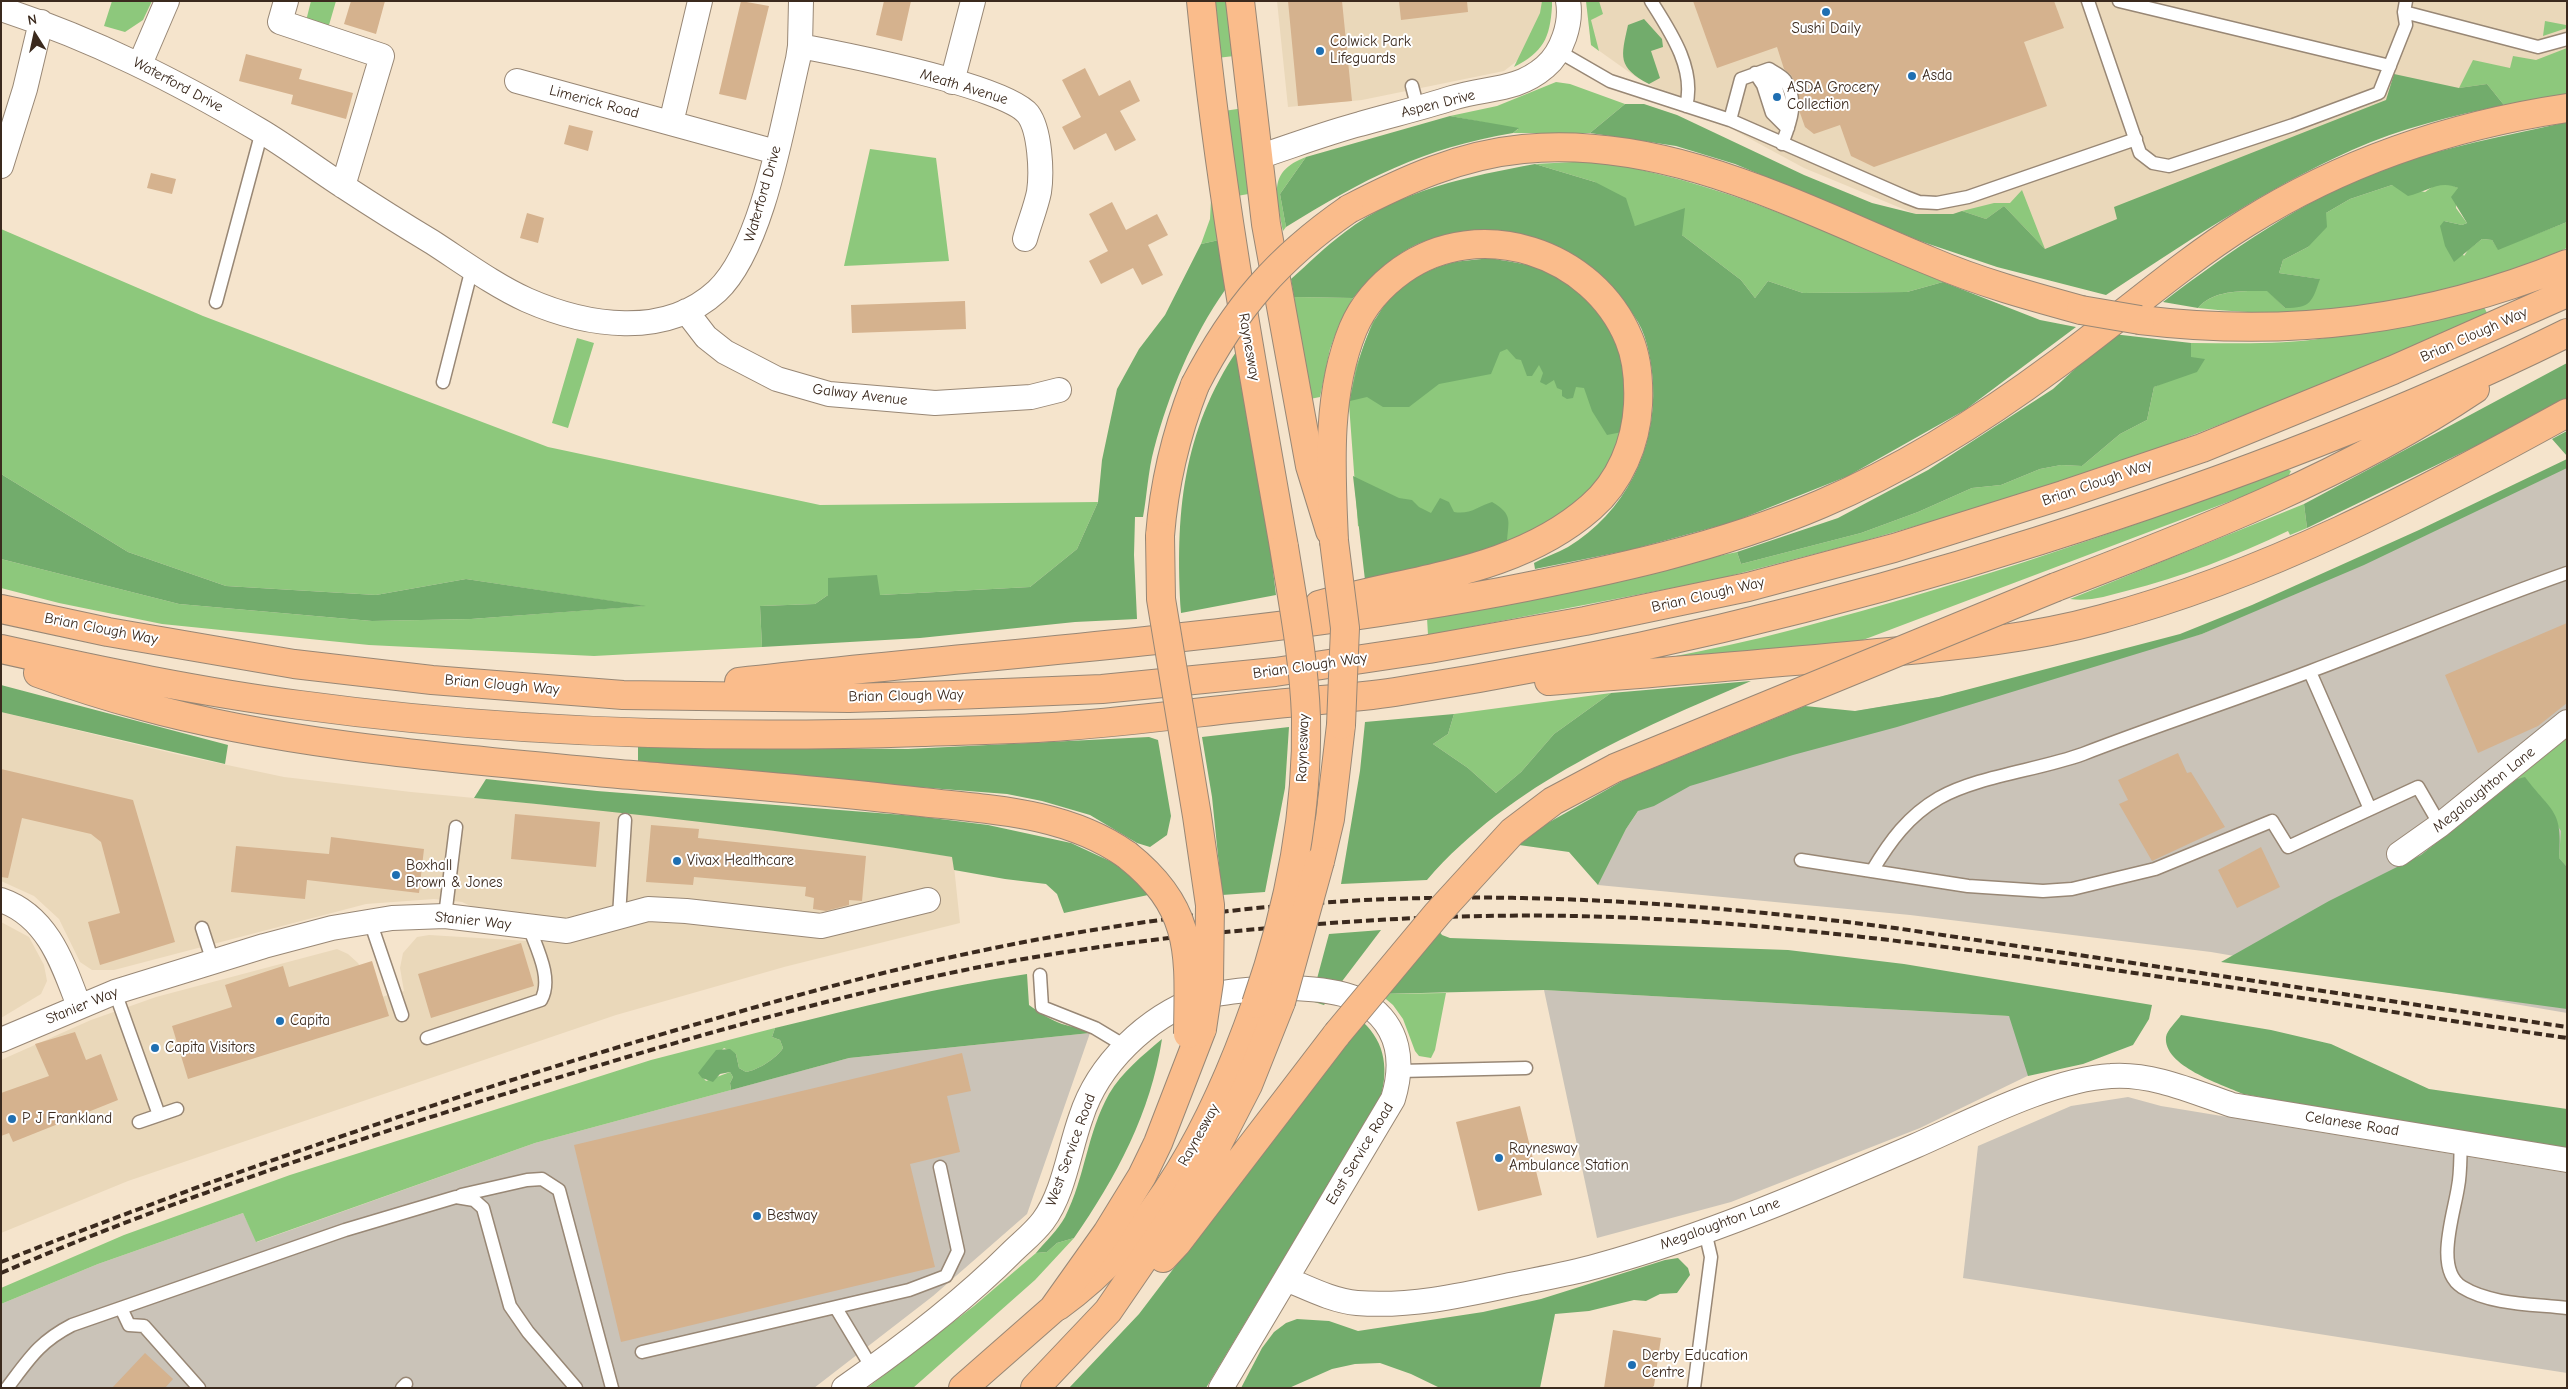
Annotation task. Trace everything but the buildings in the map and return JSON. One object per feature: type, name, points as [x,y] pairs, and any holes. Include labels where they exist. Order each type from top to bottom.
[{"type":"main road","name":"Raynesway","points":[[1035,1388],[1108,1312],[1171,1219],[1215,1149],[1248,1085],[1268,998],[1274,951],[1291,882],[1301,804],[1306,717],[1296,625],[1224,199],[1210,100],[1201,1]]},
{"type":"main road","name":"Raynesway","points":[[963,1388],[1053,1309],[1105,1268],[1161,1201],[1208,1124],[1268,998],[1316,879],[1330,819],[1338,766],[1344,671],[1344,628],[1334,541],[1310,466],[1266,224],[1240,1]]},
{"type":"main road","points":[[623,695],[1231,632],[1382,613],[1637,564],[1721,541],[1775,523],[1862,486],[1941,444],[2057,364],[2201,253],[2292,196],[2343,171],[2410,145],[2500,120],[2567,108]]},
{"type":"main road","points":[[1053,1309],[1107,1233],[1142,1176],[1158,1143],[1186,1069],[1210,982],[1210,905],[1198,816],[1163,617],[1160,536],[1170,463],[1181,420],[1195,385],[1216,346],[1265,278],[1312,235],[1349,209],[1408,179],[1467,159],[1524,149],[1566,147],[1611,151],[1703,169],[1742,182],[1932,262],[2005,289],[2081,310],[2140,320],[2249,328],[2337,323],[2396,315],[2449,303],[2533,277],[2567,264]]},
{"type":"main road","points":[[1231,632],[1351,596],[1446,577],[1492,562],[1560,530],[1590,508],[1618,475],[1627,454],[1637,415],[1636,373],[1630,342],[1621,321],[1607,300],[1580,276],[1558,260],[1506,244],[1482,244],[1435,253],[1414,262],[1382,286],[1359,315],[1353,328],[1336,390],[1331,477],[1334,541]]},
{"type":"main road","name":"Brian Clough Way","points":[[1,608],[108,632],[294,664],[432,680],[623,695],[849,698],[1102,689],[1275,672],[1429,650],[1585,621],[1757,584],[1894,548],[2063,495],[2202,448],[2330,397],[2567,293]]},
{"type":"main road","points":[[1388,694],[1604,654],[1836,600],[1970,563],[2140,509],[2280,457],[2534,349],[2567,333]]},
{"type":"main road","points":[[1108,1312],[1177,1244],[1336,1034],[1409,945],[1512,832],[1552,801],[1615,768],[2056,587],[2178,540],[2375,449],[2440,412],[2534,349]]},
{"type":"main road","points":[[1,649],[159,682],[300,705],[490,724],[634,733],[823,736],[1061,727],[1388,694],[1677,672],[1967,645],[2039,634],[2092,622],[2220,582],[2275,560],[2470,467],[2567,413]]},
{"type":"main road","points":[[1,661],[139,706],[262,732],[379,749],[617,774],[829,792],[998,810],[1072,826],[1099,837],[1127,855],[1160,886],[1179,917],[1187,944],[1195,1033]]},
{"type":"street","points":[[140,64],[168,1]]},
{"type":"street","points":[[286,1],[280,22],[382,56],[343,186]]},
{"type":"street","points":[[671,123],[700,1]]},
{"type":"street","name":"Waterford Drive","points":[[1,9],[42,22],[140,64],[262,131],[343,186],[472,268],[526,299],[585,320],[628,324],[646,323],[686,311],[716,292],[744,255],[762,205],[800,46],[801,1]]},
{"type":"street","points":[[952,82],[973,1]]},
{"type":"street","name":"Aspen Drive","points":[[1258,157],[1359,124],[1418,109],[1454,97],[1507,88],[1546,67],[1558,51],[1569,17],[1568,1]]},
{"type":"street","points":[[1,166],[25,89],[42,22]]},
{"type":"street","name":"Meath Avenue","points":[[800,46],[864,59],[952,82],[1008,99],[1028,114],[1038,137],[1039,191],[1025,239]]},
{"type":"street","name":"Limerick Road","points":[[517,81],[776,152]]},
{"type":"street","name":"Galway Avenue","points":[[686,311],[706,337],[726,352],[777,379],[829,394],[935,403],[1031,397],[1059,390]]},
{"type":"street","name":"Megaloughton Lane","points":[[2399,854],[2440,825],[2567,722]]},
{"type":"street","points":[[1,900],[24,910],[37,922],[52,942],[79,1006]]},
{"type":"street","name":"Stanier Way","points":[[1,1040],[115,992],[313,933],[370,921],[392,918],[445,916],[566,932],[648,909],[821,926],[928,900]]},
{"type":"street","name":"West Service Road","points":[[844,1388],[906,1345],[991,1274],[1042,1222],[1052,1206],[1081,1115],[1092,1090],[1103,1071],[1125,1046],[1179,1008],[1200,998],[1230,992],[1268,998]]},
{"type":"street","name":"East Service Road","points":[[1221,1388],[1384,1118],[1393,1099],[1400,1071],[1398,1050],[1391,1034],[1378,1015],[1360,1000],[1335,993],[1268,998]]},
{"type":"street","name":"Megaloughton Lane","points":[[1286,1279],[1316,1292],[1354,1303],[1411,1304],[1597,1266],[1705,1232],[1858,1170],[2012,1104],[2069,1083],[2111,1076],[2140,1078]]},
{"type":"street","name":"Celanese Road","points":[[2140,1078],[2180,1087],[2232,1105],[2461,1141],[2567,1160]]},
{"type":"lane","points":[[1651,1],[1671,33],[1687,74],[1690,93],[1686,106]]},
{"type":"lane","points":[[2088,1],[2140,153],[2160,166],[2169,166],[2183,162],[2379,93],[2406,25],[2405,7],[2538,47],[2567,39]]},
{"type":"lane","points":[[2119,1],[2390,66]]},
{"type":"lane","points":[[1558,51],[1610,81],[1730,120],[1919,202],[1936,203],[1968,197],[2136,138]]},
{"type":"lane","points":[[1730,120],[1741,79],[1769,69],[1785,79],[1793,103],[1793,115],[1782,144]]},
{"type":"lane","points":[[1756,73],[1763,85],[1772,113],[1788,128]]},
{"type":"lane","points":[[1412,86],[1418,109]]},
{"type":"lane","points":[[216,302],[262,131]]},
{"type":"lane","points":[[443,382],[472,268]]},
{"type":"lane","points":[[1872,871],[1896,834],[1910,818],[1940,797],[1964,787],[2076,757],[2310,672],[2509,593],[2567,573]]},
{"type":"lane","points":[[2310,672],[2370,809]]},
{"type":"lane","points":[[1801,860],[1968,886],[2043,891],[2072,889],[2155,869],[2272,821],[2288,847],[2418,787],[2440,825]]},
{"type":"lane","points":[[619,916],[625,820]]},
{"type":"lane","points":[[445,916],[456,827]]},
{"type":"lane","points":[[370,921],[402,1015]]},
{"type":"lane","points":[[427,1038],[541,1000],[546,990],[546,979],[529,927]]},
{"type":"lane","points":[[202,928],[212,962]]},
{"type":"lane","points":[[1040,976],[1042,1007],[1095,1028],[1125,1046]]},
{"type":"lane","points":[[115,992],[159,1114]]},
{"type":"lane","points":[[1400,1071],[1526,1068]]},
{"type":"lane","points":[[139,1122],[177,1109]]},
{"type":"lane","points":[[2461,1141],[2459,1184],[2447,1252],[2448,1272],[2462,1287],[2493,1299],[2567,1308]]},
{"type":"lane","points":[[642,1352],[909,1290],[946,1276],[958,1251],[940,1167]]},
{"type":"lane","points":[[8,1388],[37,1348],[52,1336],[72,1325],[344,1230],[456,1197],[527,1180],[542,1179],[559,1190],[612,1388]]},
{"type":"lane","points":[[456,1197],[474,1200],[483,1208],[510,1306],[528,1332],[576,1388]]},
{"type":"lane","points":[[1694,1388],[1711,1257],[1705,1232]]},
{"type":"lane","points":[[121,1308],[129,1326],[144,1326],[199,1388]]},
{"type":"lane","points":[[836,1308],[872,1368]]},
{"type":"shaded area","points":[[1277,1],[1542,1],[1543,25],[1534,48],[1504,71],[1362,100],[1288,107]]},
{"type":"shaded area","points":[[1586,1],[2567,1],[2567,69],[2043,253],[1937,223],[1804,168],[1636,77],[1591,45]]},
{"type":"shaded area","points":[[2567,461],[2567,1013],[2211,952],[1910,915],[1598,885],[1626,829],[1664,773],[1791,722],[1939,697],[2202,634]]},
{"type":"shaded area","points":[[1,712],[180,755],[284,777],[411,792],[643,814],[849,840],[953,857],[960,923],[784,967],[616,1015],[128,1181],[1,1233],[1,1060],[91,1020],[156,997],[337,949],[348,954],[358,963],[363,972],[370,1000],[404,991],[400,968],[403,953],[417,937],[429,935],[561,943],[562,921],[475,908],[462,902],[434,899],[366,904],[114,970],[92,970],[80,962],[59,919],[34,896],[1,881]]},
{"type":"shaded area","points":[[1,922],[29,937],[44,965],[47,981],[41,994],[1,1018]]},
{"type":"shaded area","points":[[1544,990],[2009,1016],[2048,1066],[1920,1128],[1731,1202],[1597,1238]]},
{"type":"shaded area","points":[[1090,1033],[1027,1214],[933,1296],[814,1388],[1,1388],[1,1304],[98,1264],[243,1213],[257,1242],[535,1143],[849,1058]]},
{"type":"shaded area","points":[[2128,1097],[2161,1106],[2567,1173],[2567,1373],[1963,1278],[1978,1146],[2071,1106]]},
{"type":"green space","points":[[112,1],[152,1],[143,20],[125,32],[104,26]]},
{"type":"green space","points":[[311,1],[336,1],[327,32],[305,25]]},
{"type":"green space","points":[[1211,1],[1229,1],[1234,56],[1217,58]]},
{"type":"green space","points":[[1542,1],[1552,1],[1547,36],[1532,56],[1514,67],[1540,13]]},
{"type":"green space","points":[[1586,1],[1599,1],[1603,14],[1591,20],[1599,51],[1591,45]]},
{"type":"green space","points":[[1644,19],[1662,39],[1663,47],[1651,51],[1660,78],[1649,84],[1631,72],[1626,66],[1623,53],[1628,25]]},
{"type":"green space","points":[[2545,21],[2566,25],[2567,23],[2567,28],[2543,36]]},
{"type":"green space","points":[[2567,48],[2567,96],[2504,105],[2487,84],[2459,88],[2473,60],[2510,68],[2513,56],[2536,60]]},
{"type":"green space","points":[[2394,74],[2459,88],[2487,84],[2504,105],[2408,129],[2370,142],[2320,165],[2257,199],[2106,295],[1997,267],[1920,241],[1735,164],[1676,146],[1590,133],[1625,104],[1644,104],[1677,115],[1804,175],[1872,203],[1916,214],[1953,214],[1962,211],[1986,219],[2004,206],[2045,249],[2117,219],[2114,207],[2386,100]]},
{"type":"green space","points":[[1556,82],[1570,84],[1625,104],[1590,133],[1513,133],[1518,129],[1450,116],[1497,106]]},
{"type":"green space","points":[[1244,108],[1254,193],[1237,196],[1224,111]]},
{"type":"green space","points":[[1450,116],[1519,128],[1513,133],[1451,147],[1395,168],[1342,194],[1286,227],[1280,194],[1306,157]]},
{"type":"green space","points":[[2567,122],[2567,222],[2498,250],[2492,240],[2482,239],[2454,262],[2445,246],[2440,226],[2444,221],[2462,225],[2467,223],[2451,197],[2458,188],[2445,185],[2433,187],[2408,196],[2392,185],[2350,199],[2326,213],[2327,227],[2308,247],[2283,260],[2279,273],[2320,279],[2315,293],[2305,305],[2285,308],[2267,291],[2239,291],[2221,294],[2212,297],[2198,308],[2163,302],[2214,264],[2268,228],[2325,195],[2354,181],[2428,154]]},
{"type":"green space","points":[[870,149],[936,158],[949,261],[844,266]]},
{"type":"green space","points":[[1306,157],[1280,194],[1286,227],[1283,231],[1278,207],[1277,186],[1285,170],[1293,163]]},
{"type":"green space","points":[[1592,161],[1638,169],[1728,194],[1815,227],[1943,282],[1907,292],[1803,293],[1768,281],[1755,298],[1741,280],[1682,235],[1635,226],[1595,182],[1535,164]]},
{"type":"green space","points":[[1535,164],[1595,182],[1626,198],[1635,226],[1685,208],[1682,235],[1741,280],[1755,298],[1768,281],[1803,293],[1907,292],[1943,282],[2040,320],[2076,327],[1965,410],[1848,476],[1733,522],[1630,550],[1535,569],[1534,563],[1568,547],[1588,533],[1606,516],[1621,498],[1633,478],[1642,456],[1649,433],[1653,409],[1652,369],[1647,344],[1638,322],[1622,299],[1584,263],[1562,250],[1539,240],[1514,234],[1487,231],[1452,234],[1409,248],[1383,267],[1353,298],[1294,297],[1291,279],[1345,232],[1388,205],[1412,195],[1461,180]]},
{"type":"green space","points":[[1212,180],[1219,240],[1201,244],[1210,219]]},
{"type":"green space","points":[[2450,184],[2458,188],[2456,208],[2467,223],[2462,225],[2444,221],[2464,256],[2468,250],[2482,239],[2492,240],[2498,249],[2567,222],[2567,248],[2541,260],[2485,280],[2426,296],[2368,307],[2339,311],[2286,313],[2198,308],[2212,297],[2221,294],[2240,291],[2268,291],[2285,308],[2319,279],[2279,273],[2283,260],[2308,247],[2326,213],[2350,199],[2392,185],[2425,192],[2435,185]]},
{"type":"green space","points":[[2022,190],[2045,249],[2004,206],[1986,219],[1962,211],[1994,203],[2010,203]]},
{"type":"green space","points":[[1,229],[203,316],[548,447],[820,505],[1098,502],[1077,549],[1030,587],[880,595],[828,579],[828,595],[815,604],[760,606],[762,647],[594,656],[369,645],[162,624],[59,603],[1,588],[1,559],[179,604],[372,621],[471,619],[643,606],[466,579],[376,595],[226,586],[128,552],[1,474]]},
{"type":"green space","points":[[1219,240],[1225,290],[1202,327],[1174,386],[1152,457],[1143,517],[1135,517],[1134,555],[1137,619],[1075,622],[920,638],[762,647],[760,606],[815,604],[828,595],[828,578],[877,575],[880,595],[1030,587],[1077,549],[1098,502],[1102,460],[1117,389],[1139,349],[1165,315],[1201,244]]},
{"type":"green space","points":[[1489,258],[1528,265],[1556,276],[1585,298],[1597,312],[1616,342],[1626,375],[1627,396],[1622,432],[1607,435],[1592,411],[1584,388],[1576,387],[1573,398],[1567,399],[1562,396],[1562,390],[1557,388],[1554,380],[1546,385],[1540,382],[1543,373],[1539,365],[1532,376],[1527,376],[1521,360],[1516,359],[1507,349],[1500,352],[1491,374],[1439,384],[1409,407],[1383,407],[1367,397],[1350,401],[1361,354],[1369,333],[1378,314],[1391,298],[1407,284],[1427,272],[1451,263]]},
{"type":"green space","points":[[1510,262],[1582,296],[1627,397],[1616,453],[1597,483],[1571,509],[1518,540],[1439,563],[1358,526],[1349,404],[1356,367],[1373,321],[1430,271]]},
{"type":"green space","points":[[1294,297],[1353,298],[1339,325],[1330,349],[1320,397],[1310,399]]},
{"type":"green space","points":[[2483,305],[2487,313],[2340,378],[2105,468],[1982,507],[1853,544],[1714,580],[1428,635],[1427,618],[1737,552],[1741,564],[1861,533],[1918,512],[1972,488],[2001,485],[2040,469],[2061,465],[2082,466],[2120,434],[2147,420],[2154,387],[2175,376],[2185,366],[2191,343],[2258,343],[2308,340],[2385,328]]},
{"type":"green space","points":[[2113,334],[2191,343],[2191,357],[2205,359],[2197,372],[2154,387],[2147,420],[2120,434],[2082,466],[2061,465],[2040,469],[2001,485],[1972,488],[1918,512],[1861,533],[1741,564],[1737,552],[1838,518],[1928,470],[2053,389]]},
{"type":"green space","points":[[577,338],[594,343],[568,428],[552,423]]},
{"type":"green space","points":[[1238,349],[1269,538],[1276,595],[1181,613],[1180,542],[1186,475],[1205,411],[1219,380]]},
{"type":"green space","points":[[2567,363],[2567,399],[2486,441],[2307,528],[2304,504]]},
{"type":"green space","points":[[2567,431],[2567,456],[2552,439]]},
{"type":"green space","points":[[2567,459],[2567,468],[2364,565],[2202,634],[1897,727],[1793,755],[1690,786],[1654,806],[1638,811],[1626,829],[1598,885],[1569,852],[1519,845],[1546,824],[1624,780],[1805,706],[1855,711],[1939,697],[2180,634],[2252,605],[2419,530]]},
{"type":"green space","points":[[2285,468],[2291,471],[2287,479],[1847,646],[1638,664],[1760,638],[1893,602],[2091,540]]},
{"type":"green space","points":[[1,474],[128,552],[226,586],[376,595],[466,579],[646,606],[471,619],[372,621],[179,604],[1,559]]},
{"type":"green space","points":[[1353,476],[1399,498],[1412,500],[1419,507],[1431,513],[1440,498],[1449,502],[1454,512],[1460,513],[1492,502],[1507,515],[1507,543],[1439,563],[1365,580]]},
{"type":"green space","points":[[2304,504],[2307,528],[2290,535],[2288,531],[2208,565],[2147,585],[2098,598],[2070,599]]},
{"type":"green space","points":[[1751,681],[1620,740],[1536,788],[1497,815],[1460,846],[1427,880],[1341,884],[1360,771],[1365,722],[1454,714],[1448,734],[1433,744],[1468,768],[1496,793],[1521,772],[1554,734],[1611,693]]},
{"type":"green space","points":[[1,685],[228,745],[225,764],[1,712]]},
{"type":"green space","points":[[1611,693],[1554,734],[1521,772],[1496,793],[1468,768],[1433,744],[1448,734],[1454,714]]},
{"type":"green space","points":[[1289,727],[1285,788],[1265,892],[1222,895],[1212,797],[1202,737]]},
{"type":"green space","points":[[1149,737],[1158,740],[1171,816],[1167,835],[1150,847],[1137,843],[1090,815],[1042,801],[1007,794],[865,783],[638,761],[638,747],[908,749]]},
{"type":"green space","points":[[2567,738],[2567,867],[2559,858],[2561,831],[2525,778],[2517,779]]},
{"type":"green space","points":[[2525,777],[2554,813],[2559,830],[2559,858],[2567,867],[2567,1009],[2221,962],[2329,901],[2421,855],[2517,779]]},
{"type":"green space","points":[[486,779],[597,791],[916,816],[988,825],[1071,843],[1114,863],[1148,891],[1148,895],[1064,913],[1057,894],[1046,884],[954,870],[952,857],[713,823],[474,798]]},
{"type":"green space","points":[[1436,927],[1442,935],[1450,938],[1788,950],[1904,964],[2152,1005],[2149,1019],[2133,1045],[2083,1064],[2028,1076],[2009,1016],[1544,990],[1380,994]]},
{"type":"green space","points":[[1381,930],[1324,1005],[1311,1001],[1329,934]]},
{"type":"green space","points":[[1027,974],[1029,1005],[1053,1020],[1090,1033],[849,1058],[731,1090],[730,1083],[733,1077],[730,1072],[720,1074],[713,1082],[702,1078],[698,1073],[716,1050],[730,1049],[736,1054],[739,1068],[746,1072],[761,1066],[776,1056],[783,1048],[780,1040],[772,1037],[775,1028],[932,991]]},
{"type":"green space","points":[[1446,993],[1435,1050],[1431,1058],[1419,1056],[1415,1051],[1403,1019],[1393,1005],[1380,994]]},
{"type":"green space","points":[[2181,1015],[2271,1030],[2331,1044],[2429,1089],[2567,1109],[2567,1151],[2243,1094],[2195,1073],[2174,1057],[2168,1047],[2166,1037]]},
{"type":"green space","points":[[1358,1018],[1374,1034],[1382,1053],[1384,1074],[1381,1096],[1206,1388],[1069,1388],[1139,1314],[1215,1214]]},
{"type":"green space","points":[[775,1028],[772,1037],[780,1040],[783,1048],[767,1063],[746,1072],[739,1068],[736,1054],[724,1048],[699,1073],[706,1081],[730,1072],[733,1077],[730,1083],[731,1090],[535,1143],[256,1242],[243,1213],[98,1264],[1,1304],[1,1288],[124,1235],[290,1175],[651,1060]]},
{"type":"green space","points":[[1162,1039],[1150,1092],[1130,1143],[1104,1192],[1074,1238],[1057,1243],[1047,1252],[1036,1253],[1062,1222],[1072,1202],[1096,1124],[1109,1094],[1126,1071]]},
{"type":"green space","points":[[1074,1238],[1035,1280],[913,1388],[867,1388],[974,1306],[1036,1253],[1047,1252],[1057,1243]]},
{"type":"green space","points":[[1678,1258],[1688,1268],[1690,1275],[1677,1293],[1660,1294],[1646,1301],[1634,1300],[1589,1311],[1555,1314],[1540,1388],[1440,1388],[1411,1374],[1380,1363],[1355,1364],[1332,1369],[1289,1388],[1241,1388],[1262,1348],[1274,1332],[1286,1323],[1297,1319],[1329,1321],[1358,1331],[1483,1312],[1541,1299],[1665,1260]]},
{"type":"railway","points":[[1,1262],[242,1171],[403,1115],[567,1063],[813,991],[938,960],[1040,939],[1221,912],[1305,904],[1390,899],[1474,898],[1558,899],[1727,909],[1895,928],[2567,1027]]},
{"type":"railway","points":[[1,1273],[127,1222],[318,1154],[511,1092],[713,1032],[866,992],[1005,962],[1092,948],[1225,932],[1383,920],[1497,916],[1573,916],[1695,921],[1816,932],[2058,962],[2567,1038]]},
{"type":"place","name":"Sushi Daily","points":[[1826,12]]},
{"type":"place","name":"Colwick Park Lifeguards","points":[[1320,51]]},
{"type":"place","name":"Asda","points":[[1912,76]]},
{"type":"place","name":"ASDA Grocery Collection","points":[[1777,97]]},
{"type":"place","name":"Vivax Healthcare","points":[[677,861]]},
{"type":"place","name":"Boxhall Brown & Jones","points":[[396,875]]},
{"type":"place","name":"Capita","points":[[280,1021]]},
{"type":"place","name":"Capita Visitors","points":[[155,1048]]},
{"type":"place","name":"P J Frankland","points":[[12,1119]]},
{"type":"place","name":"Raynesway Ambulance Station","points":[[1499,1158]]},
{"type":"place","name":"Bestway","points":[[757,1216]]},
{"type":"place","name":"Derby Education Centre","points":[[1632,1365]]}]
